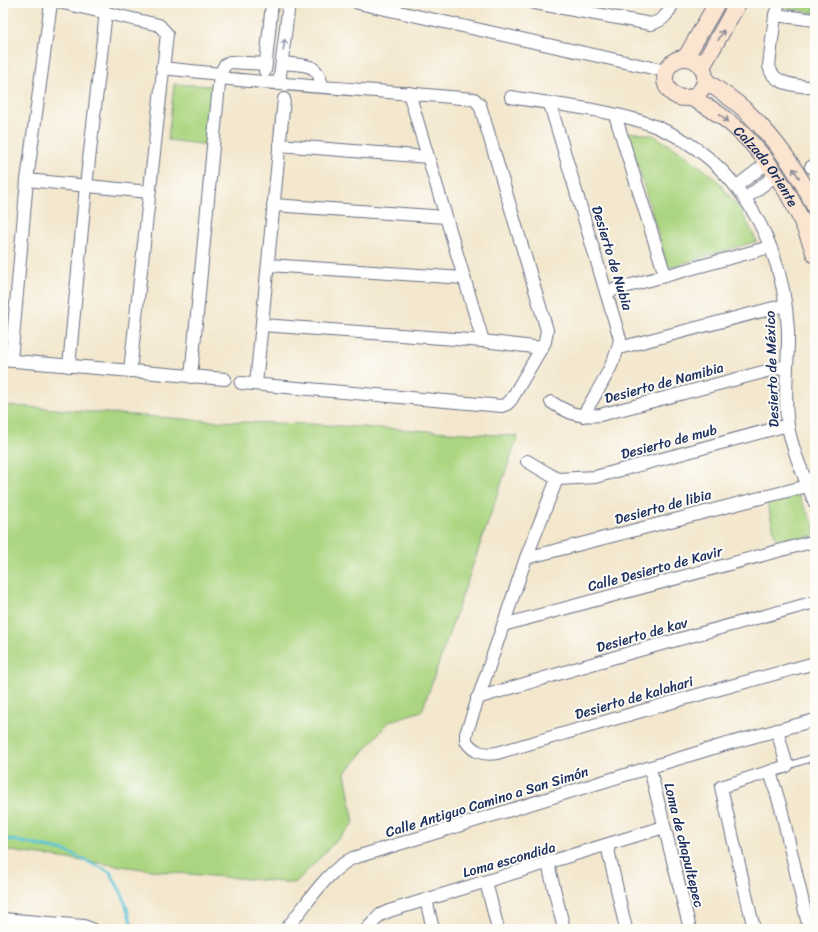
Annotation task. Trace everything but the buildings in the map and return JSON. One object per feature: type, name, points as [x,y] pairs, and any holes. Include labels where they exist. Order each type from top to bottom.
[{"type":"street","points":[[51,3],[27,180],[7,361],[225,379]]},
{"type":"street","points":[[63,3],[159,25],[167,34],[162,68],[130,371]]},
{"type":"street","points":[[264,83],[272,3]]},
{"type":"street","points":[[279,84],[289,3]]},
{"type":"street","points":[[358,3],[666,71]]},
{"type":"street","points":[[535,3],[651,24],[659,22],[664,18],[673,3]]},
{"type":"street","points":[[686,57],[717,3]]},
{"type":"street","points":[[704,74],[693,59],[686,57],[674,61],[666,71],[665,84],[673,94],[685,99],[691,98],[701,91],[704,74],[738,3]]},
{"type":"street","points":[[779,3],[775,15],[768,66],[770,71],[773,77],[784,83],[815,88]]},
{"type":"street","points":[[69,366],[86,186],[106,12]]},
{"type":"street","points":[[775,15],[815,20]]},
{"type":"street","points":[[190,377],[220,76],[225,65],[230,62],[266,64]]},
{"type":"street","points":[[282,63],[307,66],[316,70],[320,76],[322,86]]},
{"type":"street","points":[[162,68],[264,83],[322,86],[474,99],[480,105],[547,330],[547,337],[542,348],[511,400],[502,406],[241,383]]},
{"type":"street","name":"Calzada Oriente","points":[[704,74],[744,109],[767,133],[798,174],[814,204]]},
{"type":"street","points":[[409,93],[483,341]]},
{"type":"street","name":"Desierto de México","points":[[511,97],[615,115],[656,126],[677,136],[711,160],[737,186],[746,198],[770,246],[785,306],[788,328],[786,366],[788,426],[794,450],[812,485],[815,503]]},
{"type":"street","name":"Calzada Oriente","points":[[691,98],[712,108],[728,121],[772,169],[797,209],[815,255]]},
{"type":"street","points":[[256,384],[284,99]]},
{"type":"street","name":"Desierto de Nubia","points":[[550,104],[618,329],[619,348]]},
{"type":"street","points":[[615,115],[665,275]]},
{"type":"street","points":[[279,145],[428,157]]},
{"type":"street","points":[[737,186],[772,169]]},
{"type":"street","points":[[746,198],[772,169]]},
{"type":"street","points":[[27,180],[149,192]]},
{"type":"street","points":[[274,204],[446,217]]},
{"type":"street","points":[[797,209],[814,204]]},
{"type":"street","points":[[606,292],[770,246]]},
{"type":"street","points":[[268,265],[464,278]]},
{"type":"street","points":[[583,416],[619,348],[785,306]]},
{"type":"street","points":[[262,325],[483,341],[542,348]]},
{"type":"street","name":"Desierto de Namibia","points":[[551,402],[573,415],[583,416],[626,409],[786,366]]},
{"type":"street","name":"Desierto de mub","points":[[557,479],[595,477],[788,426]]},
{"type":"street","points":[[477,698],[526,558],[557,479],[527,460]]},
{"type":"street","name":"Desierto de libia","points":[[526,558],[812,485]]},
{"type":"street","name":"Calle Desierto de Kavir","points":[[503,625],[815,541]]},
{"type":"street","name":"Desierto de kav","points":[[477,698],[629,653],[815,602]]},
{"type":"street","name":"Desierto de kalahari","points":[[477,698],[466,734],[466,742],[470,747],[481,753],[497,753],[683,699],[815,663]]},
{"type":"street","name":"Calle Antiguo Camino a San Simón","points":[[286,929],[333,873],[344,862],[353,858],[650,769],[724,745],[815,720]]},
{"type":"street","points":[[754,929],[721,787],[788,766],[777,730]]},
{"type":"street","name":"Loma de chapultepec","points":[[650,769],[690,929]]},
{"type":"street","points":[[770,772],[781,808],[809,929]]},
{"type":"street","name":"Loma escondida","points":[[367,929],[380,915],[664,827]]},
{"type":"street","points":[[607,845],[626,929]]},
{"type":"street","points":[[548,864],[564,929]]},
{"type":"street","points":[[486,882],[498,929]]},
{"type":"street","points":[[426,900],[433,929]]},
{"type":"street","points":[[3,919],[36,926],[92,929]]},
{"type":"lane","points":[[788,766],[815,757]]},
{"type":"green space","points":[[787,3],[815,3],[815,13],[784,8]]},
{"type":"green space","points":[[174,84],[214,86],[208,145],[168,140]]},
{"type":"green space","points":[[628,132],[653,135],[684,154],[716,179],[741,211],[757,241],[668,268]]},
{"type":"green space","points":[[3,405],[210,421],[309,424],[518,436],[422,711],[390,721],[345,773],[354,823],[295,883],[165,872],[3,850]]},
{"type":"green space","points":[[798,495],[815,527],[815,535],[777,544],[767,503]]},
{"type":"waterway","points":[[3,838],[65,851],[110,872],[123,896],[131,922],[130,929]]}]
